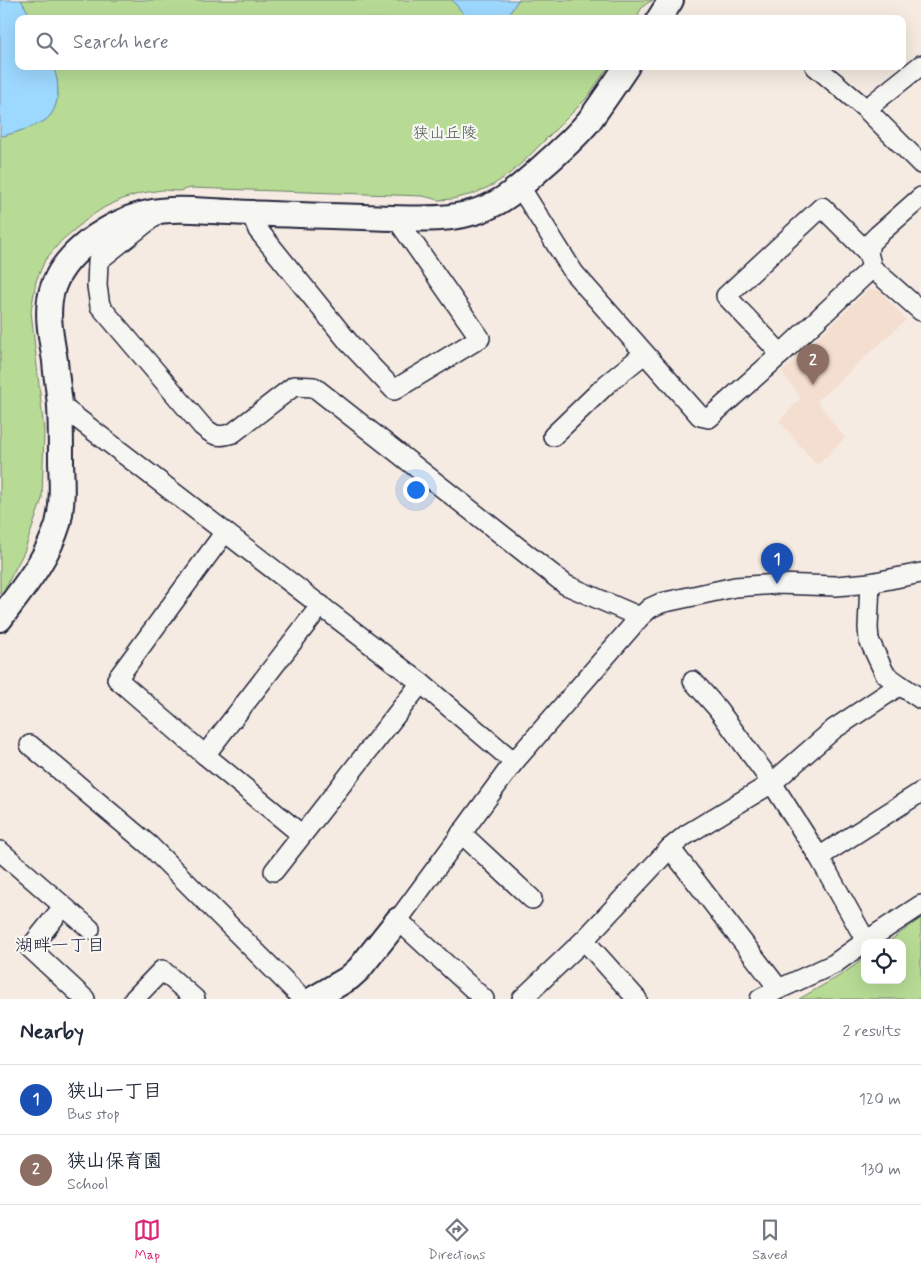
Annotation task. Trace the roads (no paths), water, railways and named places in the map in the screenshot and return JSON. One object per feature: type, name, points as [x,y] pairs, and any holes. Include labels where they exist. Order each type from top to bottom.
[{"type":"street","points":[[662,15],[671,0]]},
{"type":"street","points":[[866,109],[921,66]]},
{"type":"street","points":[[0,620],[36,571],[52,541],[58,523],[62,487],[60,405],[50,330],[50,298],[59,273],[82,247],[108,229],[145,213],[162,210],[396,218],[443,218],[475,213],[497,203],[520,187],[565,146],[588,122],[624,70]]},
{"type":"street","points":[[820,70],[866,109],[921,164]]},
{"type":"street","points":[[520,187],[574,273],[700,416],[708,418],[781,354],[870,261],[870,243],[921,196]]},
{"type":"street","points":[[781,354],[726,296],[822,207],[870,261],[921,311]]},
{"type":"street","points":[[162,210],[98,261],[97,286],[100,306],[202,426],[213,435],[222,437],[234,433],[294,386],[314,388],[566,585],[640,617]]},
{"type":"street","points":[[251,213],[258,230],[337,329],[394,390],[480,338],[396,218]]},
{"type":"street","points":[[553,436],[607,384],[644,354]]},
{"type":"street","points":[[60,405],[421,683],[514,762]]},
{"type":"street","points":[[225,532],[117,679],[302,835]]},
{"type":"street","points":[[313,999],[348,978],[359,969],[398,920],[514,762],[640,617],[650,608],[735,587],[777,584],[836,586],[870,583],[921,574]]},
{"type":"street","points":[[870,583],[869,640],[885,674],[921,699]]},
{"type":"street","points":[[205,755],[321,605]]},
{"type":"street","points":[[693,681],[717,708],[772,783],[819,857],[865,939]]},
{"type":"street","points":[[274,870],[421,683]]},
{"type":"street","points":[[522,999],[584,940],[670,848],[686,835],[772,783],[834,729],[900,686]]},
{"type":"street","points":[[30,745],[149,845],[303,999]]},
{"type":"street","points":[[819,857],[921,792]]},
{"type":"street","points":[[461,833],[532,899]]},
{"type":"street","points":[[670,848],[778,989]]},
{"type":"street","points":[[0,852],[90,929]]},
{"type":"street","points":[[869,939],[921,905]]},
{"type":"street","points":[[63,906],[30,948],[85,999]]},
{"type":"street","points":[[398,920],[484,999]]},
{"type":"street","points":[[584,940],[637,999]]},
{"type":"street","points":[[760,999],[834,964],[861,945]]},
{"type":"street","points":[[134,999],[162,970],[194,999]]},
{"type":"water","points":[[0,0],[21,0],[30,15],[15,15],[15,70],[54,70],[58,88],[56,103],[50,116],[44,121],[24,130],[3,136],[0,135]]},
{"type":"water","points":[[452,0],[518,0],[509,15],[465,15]]},
{"type":"place","name":"狭山保育園","points":[[813,385]]},
{"type":"place","name":"狭山一丁目","points":[[777,584]]},
{"type":"district","name":"湖畔一丁目","points":[[60,946]]},
{"type":"park label","name":"狭山丘陵","points":[[445,133]]}]
